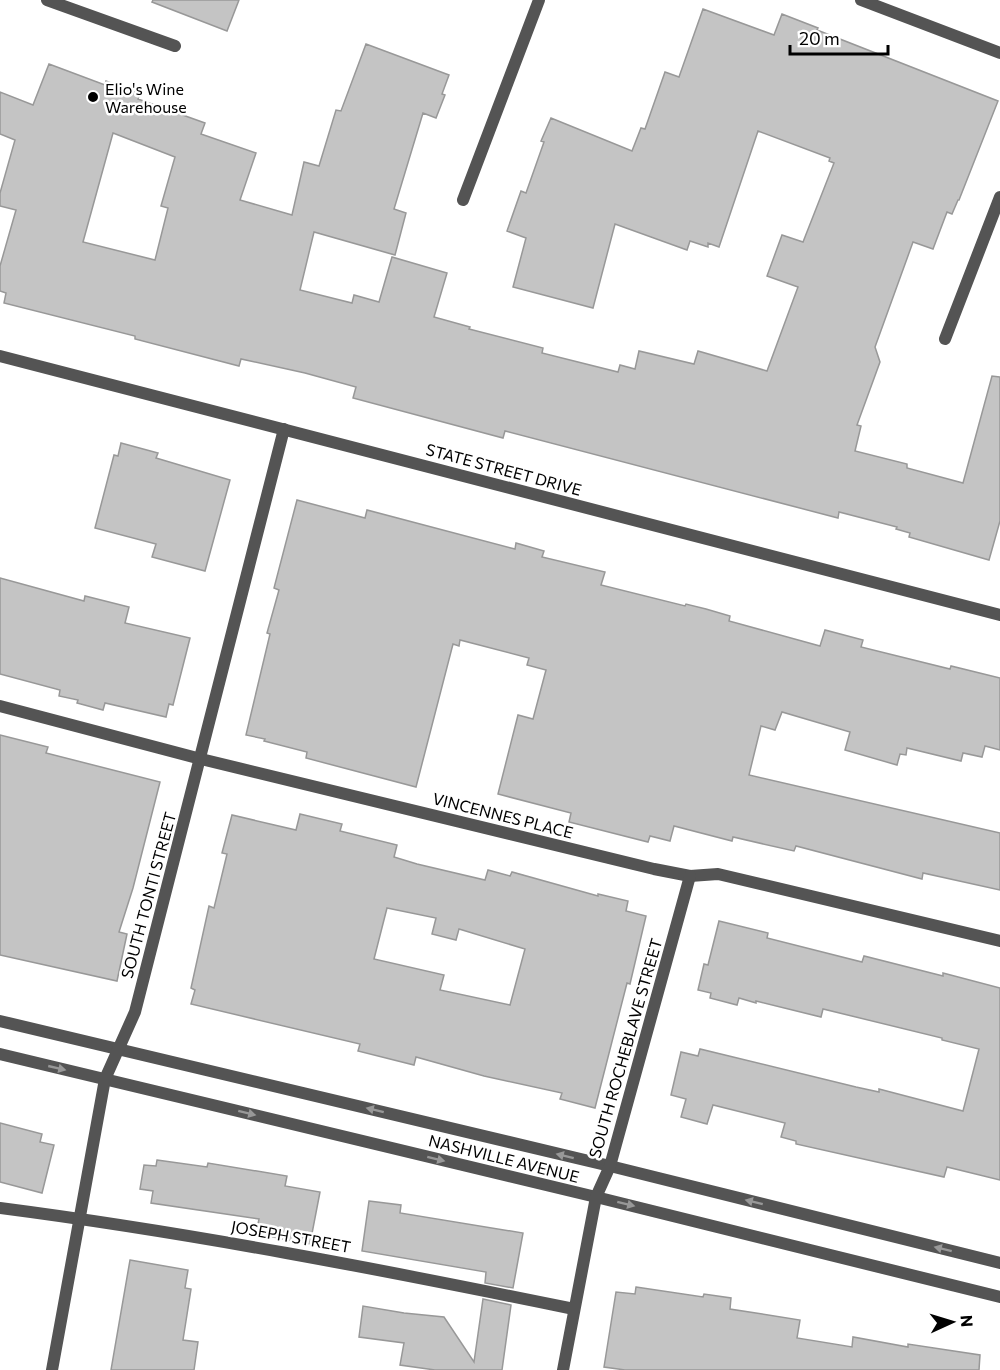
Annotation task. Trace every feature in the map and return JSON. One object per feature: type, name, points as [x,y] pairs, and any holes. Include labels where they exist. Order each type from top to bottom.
[{"type":"street","points":[[46,0],[175,46]]},
{"type":"street","points":[[463,200],[539,0]]},
{"type":"street","points":[[861,0],[1000,53]]},
{"type":"street","points":[[945,339],[1000,196]]},
{"type":"street","name":"STATE STREET DRIVE","points":[[0,356],[1000,615]]},
{"type":"street","name":"SOUTH TONTI STREET","points":[[52,1370],[105,1079],[135,1012],[284,429]]},
{"type":"street","name":"VINCENNES PLACE","points":[[0,706],[201,759],[690,876],[718,874],[1000,941]]},
{"type":"street","name":"SOUTH ROCHEBLAVE STREET","points":[[563,1370],[596,1197],[610,1166],[690,876]]},
{"type":"street","name":"NASHVILLE AVENUE","points":[[0,1021],[610,1166],[1000,1263]]},
{"type":"street","name":"NASHVILLE AVENUE","points":[[0,1054],[1000,1297]]},
{"type":"street","name":"JOSEPH STREET","points":[[0,1208],[79,1218],[355,1264],[574,1309]]},
{"type":"building","points":[[153,0],[239,0],[227,31],[152,2]]},
{"type":"building","points":[[703,9],[774,35],[782,14],[998,101],[959,200],[952,214],[947,212],[933,249],[913,242],[875,347],[880,362],[857,425],[861,426],[855,451],[907,464],[907,468],[963,483],[992,376],[1000,377],[1000,521],[989,560],[909,537],[910,533],[896,529],[897,527],[839,512],[838,518],[505,431],[503,438],[353,398],[356,387],[305,373],[241,359],[239,366],[135,339],[135,336],[4,303],[6,293],[0,291],[0,266],[16,210],[0,206],[0,193],[15,140],[0,134],[0,92],[33,105],[49,64],[105,85],[106,81],[140,94],[138,99],[205,123],[201,134],[256,153],[240,200],[292,215],[304,162],[319,166],[336,110],[341,111],[366,44],[449,75],[442,94],[445,95],[436,118],[423,113],[394,209],[406,213],[395,255],[314,232],[300,290],[352,303],[354,295],[379,302],[392,257],[447,273],[434,317],[470,327],[469,329],[543,348],[542,353],[618,372],[620,365],[635,369],[639,351],[694,364],[698,351],[767,371],[798,287],[767,276],[782,235],[803,242],[834,163],[829,161],[830,158],[758,131],[719,247],[708,243],[708,247],[690,241],[687,250],[615,224],[593,308],[513,287],[526,238],[507,231],[521,191],[526,193],[544,142],[541,141],[551,118],[632,151],[641,128],[645,129],[665,72],[679,77]],"holes":[[[113,133],[175,157],[161,206],[168,208],[155,260],[83,242]]]},
{"type":"building","points":[[121,443],[158,453],[156,458],[230,480],[205,571],[152,557],[156,544],[95,528],[114,455],[118,456]]},
{"type":"building","points":[[297,500],[365,518],[367,510],[515,549],[516,543],[544,551],[542,557],[605,572],[601,585],[706,609],[730,616],[729,621],[820,646],[825,630],[863,640],[861,647],[950,669],[951,666],[1000,678],[1000,750],[985,746],[982,757],[963,753],[961,761],[907,748],[906,755],[900,754],[897,765],[845,750],[850,732],[782,712],[775,730],[761,726],[749,775],[1000,833],[1000,890],[923,873],[922,879],[796,846],[794,851],[733,837],[732,841],[674,826],[670,841],[650,836],[648,842],[569,822],[571,813],[498,794],[518,715],[533,719],[546,670],[527,665],[529,658],[460,640],[459,646],[453,644],[416,787],[306,758],[307,752],[246,735],[270,634],[267,633],[279,590],[274,588]]},
{"type":"building","points":[[0,578],[84,601],[85,596],[129,607],[125,623],[190,638],[173,705],[169,704],[166,717],[105,703],[103,710],[77,703],[78,700],[59,696],[60,690],[0,674]]},
{"type":"building","points":[[0,735],[48,747],[46,753],[160,782],[133,888],[119,932],[127,934],[117,981],[0,955]]},
{"type":"building","points":[[300,814],[342,824],[340,831],[397,845],[394,857],[417,864],[485,880],[488,870],[510,876],[512,872],[598,896],[598,894],[628,901],[626,911],[646,916],[630,984],[627,983],[595,1108],[560,1099],[562,1093],[484,1076],[416,1057],[414,1065],[358,1051],[360,1044],[191,1004],[195,990],[191,988],[209,906],[214,908],[227,854],[222,853],[232,815],[296,830]],"holes":[[[387,908],[436,918],[432,934],[456,940],[459,929],[525,949],[510,1005],[440,990],[444,975],[374,959]]]},
{"type":"building","points":[[719,921],[768,933],[767,938],[862,962],[864,956],[1000,988],[1000,1180],[947,1167],[944,1177],[796,1144],[796,1141],[781,1137],[785,1123],[713,1105],[707,1124],[681,1117],[686,1099],[671,1095],[681,1052],[698,1056],[700,1049],[856,1087],[879,1092],[879,1089],[963,1111],[979,1049],[823,1009],[821,1017],[739,998],[737,1005],[710,998],[711,993],[698,990],[704,964],[708,965]]},
{"type":"building","points":[[0,1123],[42,1134],[40,1142],[54,1145],[42,1193],[0,1182]]},
{"type":"building","points":[[157,1160],[207,1167],[208,1163],[287,1176],[285,1186],[320,1192],[310,1244],[256,1234],[259,1219],[151,1203],[153,1191],[140,1189],[144,1165],[156,1166]]},
{"type":"building","points":[[369,1201],[401,1205],[400,1213],[523,1233],[513,1288],[485,1283],[486,1272],[362,1251]]},
{"type":"building","points":[[130,1260],[188,1270],[185,1288],[191,1289],[183,1340],[198,1342],[194,1370],[111,1370]]},
{"type":"building","points":[[636,1287],[703,1297],[704,1294],[731,1298],[730,1309],[800,1320],[797,1338],[852,1347],[853,1337],[908,1347],[908,1344],[980,1355],[979,1370],[625,1370],[604,1367],[616,1292],[635,1294]]},
{"type":"building","points":[[483,1299],[511,1305],[502,1370],[435,1370],[400,1365],[404,1343],[359,1337],[363,1306],[444,1317],[474,1362]]},
{"type":"place","name":"Elio's Wine Warehouse","points":[[93,97]]}]
